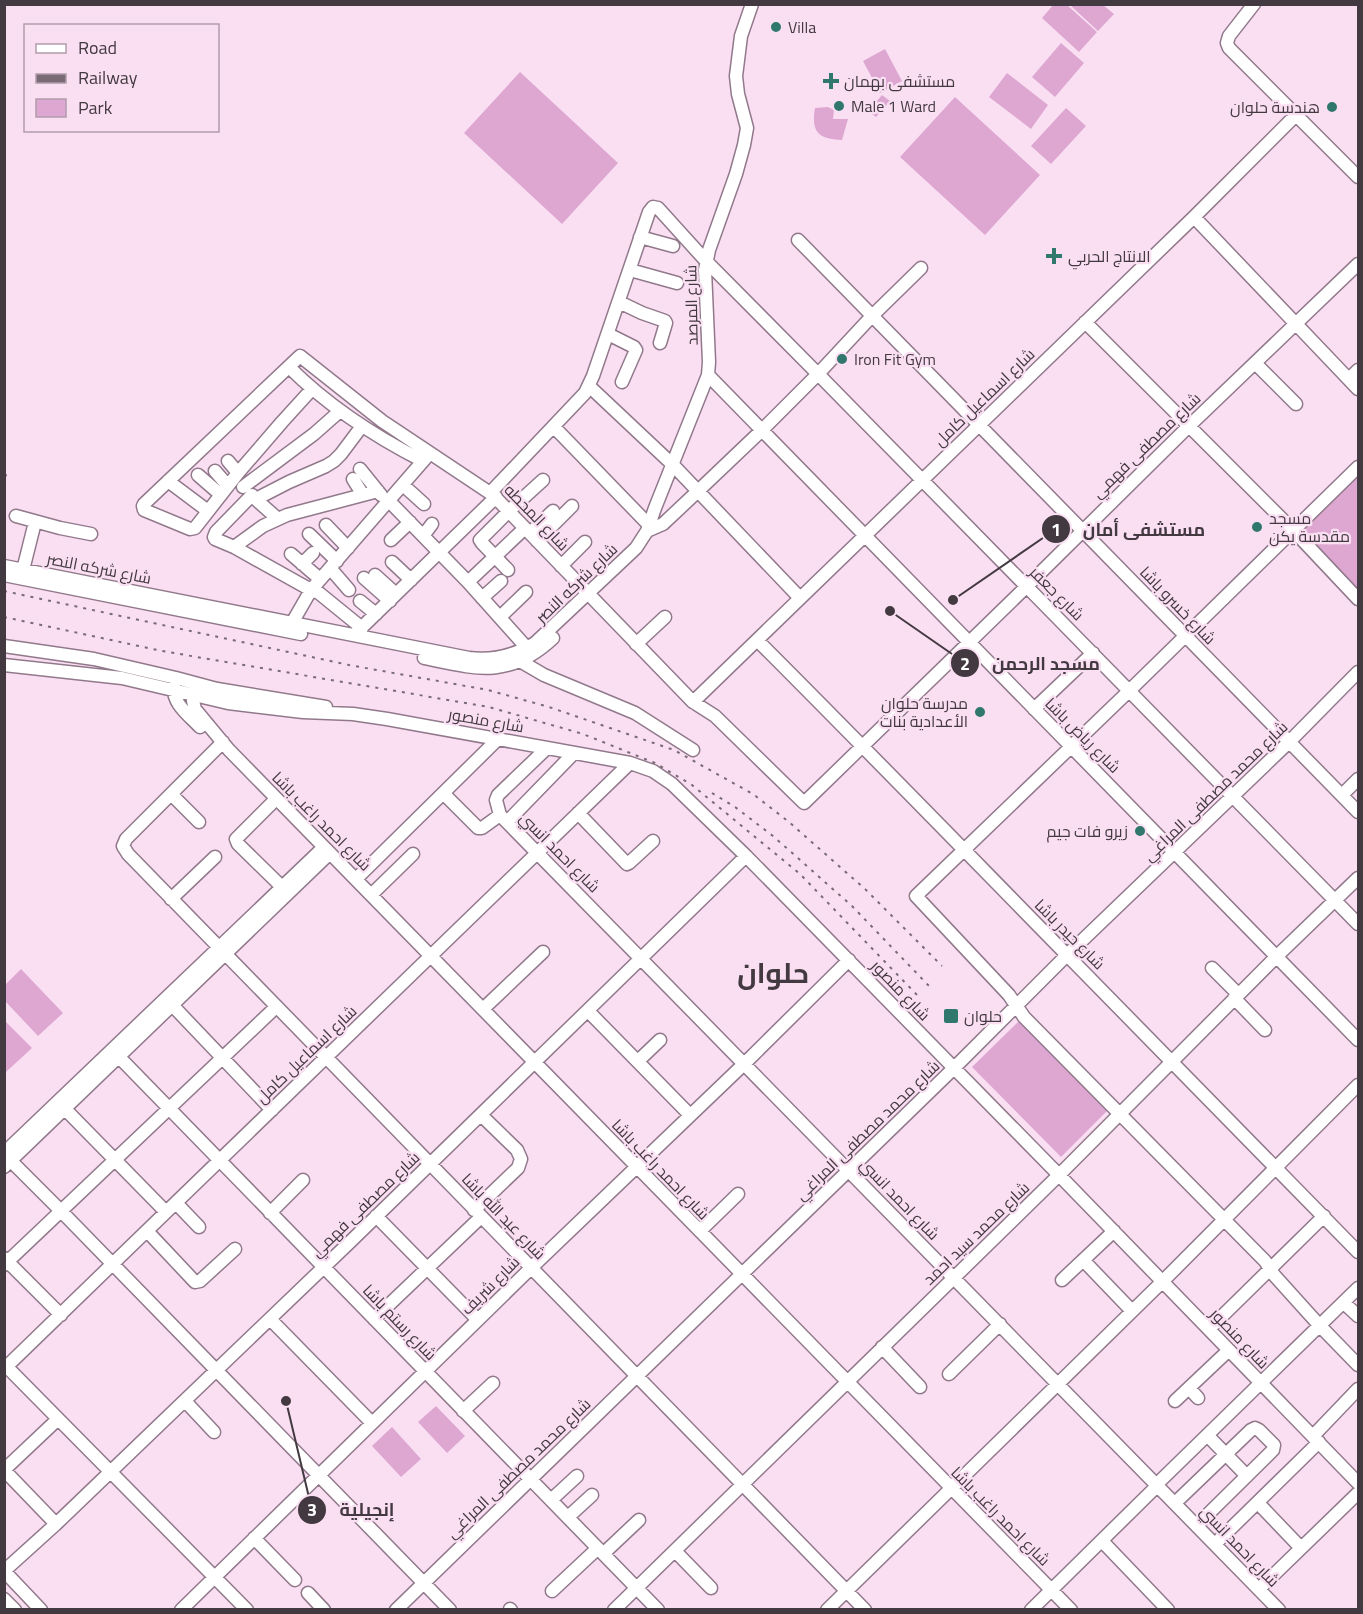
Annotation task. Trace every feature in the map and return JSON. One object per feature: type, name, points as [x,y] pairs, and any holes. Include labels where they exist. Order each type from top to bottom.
[{"type":"street","name":"شارع المرصد","points":[[648,528],[708,375],[706,261],[744,145],[747,128],[736,76],[741,36],[752,4]]},
{"type":"street","points":[[1254,4],[1229,36],[1228,48],[1359,177]]},
{"type":"street","name":"شارع اسماعيل كامل","points":[[693,702],[1194,217],[1297,114]]},
{"type":"street","name":"شارع جعفر","points":[[640,237],[650,208],[658,208],[706,261],[1359,924]]},
{"type":"street","points":[[1194,217],[1359,389]]},
{"type":"street","points":[[312,389],[282,422],[239,488],[214,537],[320,593],[357,632],[439,552],[579,400],[589,386],[640,237],[673,246]]},
{"type":"street","name":"شارع خسرو باشا","points":[[798,240],[1359,812]]},
{"type":"street","name":"شارع مصطفى فهمي","points":[[804,803],[1188,427],[1359,264]]},
{"type":"street","points":[[554,427],[648,528],[663,524],[762,430],[921,268]]},
{"type":"street","points":[[630,270],[677,283]]},
{"type":"street","points":[[619,302],[665,321],[660,343]]},
{"type":"street","points":[[1085,322],[1359,599]]},
{"type":"street","points":[[608,334],[636,350],[622,382]]},
{"type":"street","name":"شارع المحطه","points":[[427,457],[300,356],[289,367],[312,389],[362,426],[427,457],[493,495],[693,702],[715,716],[804,803]]},
{"type":"street","points":[[1255,363],[1296,405]]},
{"type":"street","points":[[289,367],[202,456],[168,481],[144,504],[143,508],[190,529],[197,526],[208,512],[314,434],[340,411]]},
{"type":"street","points":[[1349,379],[1359,370]]},
{"type":"street","name":"شارع رياض باشا","points":[[708,375],[1359,1040]]},
{"type":"street","points":[[589,386],[673,465],[800,598]]},
{"type":"street","points":[[198,476],[239,488],[289,482],[334,461],[362,426]]},
{"type":"street","points":[[291,623],[320,579],[427,457]]},
{"type":"street","points":[[228,461],[239,488]]},
{"type":"street","points":[[1359,467],[916,896],[1009,995],[1024,1017],[1264,1261],[1320,1326],[1359,1365]]},
{"type":"street","points":[[215,471],[278,519]]},
{"type":"street","points":[[363,495],[356,474],[378,491],[410,522],[527,648]]},
{"type":"street","points":[[508,570],[480,540],[543,480]]},
{"type":"street","points":[[168,481],[208,512]]},
{"type":"street","points":[[402,485],[423,504]]},
{"type":"street","points":[[234,547],[254,531],[278,519],[378,491]]},
{"type":"street","points":[[468,582],[495,556],[572,506]]},
{"type":"street","points":[[531,534],[553,511]]},
{"type":"street","points":[[15,516],[92,534]]},
{"type":"street","points":[[23,570],[35,522]]},
{"type":"street","points":[[391,540],[410,522]]},
{"type":"street","points":[[423,536],[432,524]]},
{"type":"street","points":[[326,525],[348,548]]},
{"type":"street","name":"شارع شركه النصر","points":[[4,566],[291,623],[357,632],[480,659],[503,657],[527,648],[543,637],[631,564],[636,548],[648,528]]},
{"type":"street","points":[[309,534],[333,564],[349,590]]},
{"type":"street","points":[[561,566],[585,542]]},
{"type":"street","points":[[302,564],[313,553]]},
{"type":"street","points":[[291,554],[320,579]]},
{"type":"street","points":[[392,562],[411,580]]},
{"type":"street","name":"شارع شركه النصر","points":[[4,575],[471,668],[496,668],[520,662],[541,649],[592,597]]},
{"type":"street","points":[[370,577],[393,598]]},
{"type":"street","points":[[482,598],[501,581]]},
{"type":"street","points":[[500,617],[526,592]]},
{"type":"street","points":[[360,601],[376,614]]},
{"type":"street","points":[[636,644],[664,617]]},
{"type":"street","name":"شارع حيدر باشا","points":[[757,640],[1359,1252]]},
{"type":"street","name":"شارع منصور","points":[[4,646],[94,659],[195,690],[228,703],[303,712],[353,714],[630,763],[653,771],[672,784],[746,856],[1359,1482]]},
{"type":"street","points":[[1034,709],[1093,653]]},
{"type":"street","points":[[520,662],[635,713],[693,750]]},
{"type":"street","name":"شارع منصور","points":[[4,665],[175,684]]},
{"type":"street","name":"شارع محمد مصطفى المراغي","points":[[396,1610],[1359,672]]},
{"type":"street","name":"شارع احمد راغب باشا","points":[[175,684],[174,697],[179,705],[207,735],[224,746]]},
{"type":"street","name":"شارع احمد راغب باشا","points":[[195,690],[195,709],[224,746],[1071,1610]]},
{"type":"street","points":[[356,879],[498,739]]},
{"type":"street","points":[[200,822],[171,794],[224,746]]},
{"type":"street","points":[[547,748],[498,795],[496,800],[503,818],[574,753]]},
{"type":"street","name":"شارع اسماعيل كامل","points":[[5,1367],[630,763]]},
{"type":"street","points":[[1342,795],[1359,778]]},
{"type":"street","name":"شارع احمد انسي","points":[[443,793],[478,828],[503,818],[538,852],[1279,1610]]},
{"type":"street","name":"شارع عبد الله باشا","points":[[171,794],[123,844],[128,854],[221,952],[865,1610]]},
{"type":"street","points":[[276,799],[236,839],[238,844],[282,887]]},
{"type":"street","points":[[578,813],[627,864],[653,842]]},
{"type":"street","points":[[7,1161],[65,1109],[172,1006],[282,887],[327,850]]},
{"type":"street","points":[[7,1161],[327,850]]},
{"type":"street","points":[[371,895],[413,854]]},
{"type":"street","name":"شارع مصطفى فهمي","points":[[4,1571],[56,1524],[482,1115],[746,856]]},
{"type":"street","points":[[171,899],[214,857]]},
{"type":"street","name":"شارع محمد سيد احمد","points":[[614,1610],[1059,1175],[1236,996],[1359,878]]},
{"type":"street","points":[[483,1010],[543,952]]},
{"type":"street","name":"شارع شريف","points":[[181,1610],[849,960]]},
{"type":"street","points":[[1212,968],[1265,1030]]},
{"type":"street","points":[[172,1006],[272,1110]]},
{"type":"street","points":[[61,1315],[6,1262],[276,1006]]},
{"type":"street","points":[[588,1011],[690,1115]]},
{"type":"street","points":[[638,1061],[660,1040]]},
{"type":"street","name":"شارع رستم باشا","points":[[119,1057],[658,1610]]},
{"type":"street","points":[[827,1610],[1059,1384],[1359,1085]]},
{"type":"street","points":[[65,1109],[166,1212]]},
{"type":"street","points":[[374,1319],[427,1268],[521,1164],[517,1150],[482,1115]]},
{"type":"street","points":[[7,1161],[61,1211],[450,1610]]},
{"type":"street","points":[[270,1213],[303,1180]]},
{"type":"street","points":[[700,1231],[738,1194]]},
{"type":"street","points":[[176,1203],[199,1227]]},
{"type":"street","points":[[376,1216],[478,1320]]},
{"type":"street","points":[[1209,1329],[1324,1216]]},
{"type":"street","points":[[1062,1280],[1114,1231]]},
{"type":"street","points":[[147,1232],[195,1282],[200,1281],[234,1248]]},
{"type":"street","points":[[1083,1260],[1132,1311]]},
{"type":"street","points":[[1031,1610],[1359,1288]]},
{"type":"street","points":[[1344,1302],[1359,1316]]},
{"type":"street","points":[[270,1319],[372,1423]]},
{"type":"street","points":[[949,1374],[1000,1324]]},
{"type":"street","points":[[882,1347],[920,1387]]},
{"type":"street","points":[[1175,1401],[1229,1350]]},
{"type":"street","points":[[5,1367],[247,1610]]},
{"type":"street","points":[[463,1411],[493,1383]]},
{"type":"street","points":[[1189,1388],[1198,1398]]},
{"type":"street","points":[[1215,1544],[1258,1503],[1359,1389]]},
{"type":"street","points":[[184,1401],[214,1432]]},
{"type":"street","points":[[56,1524],[4,1470],[58,1419]]},
{"type":"street","points":[[1175,1503],[1253,1429],[1259,1430],[1274,1445],[1274,1448],[1197,1525]]},
{"type":"street","points":[[1207,1435],[1247,1476]]},
{"type":"street","points":[[551,1500],[577,1476]]},
{"type":"street","points":[[1259,1589],[1359,1493]]},
{"type":"street","points":[[568,1517],[592,1495]]},
{"type":"street","points":[[1258,1503],[1301,1548]]},
{"type":"street","points":[[552,1591],[639,1520]]},
{"type":"street","points":[[255,1538],[294,1580]]},
{"type":"street","points":[[1102,1540],[1162,1607]]},
{"type":"street","points":[[675,1551],[711,1588]]},
{"type":"street","points":[[4,1571],[41,1610]]},
{"type":"street","points":[[308,1593],[324,1610]]},
{"type":"street","points":[[4,1599],[15,1610]]},
{"type":"green space","points":[[1054,4],[1067,5],[1097,32],[1079,52],[1042,18]]},
{"type":"green space","points":[[1070,5],[1103,5],[1114,14],[1098,31]]},
{"type":"green space","points":[[1061,43],[1084,63],[1055,97],[1032,77]]},
{"type":"green space","points":[[885,49],[902,81],[880,93],[863,61]]},
{"type":"green space","points":[[520,72],[618,163],[562,224],[464,133]]},
{"type":"green space","points":[[1007,73],[1048,105],[1031,129],[989,97]]},
{"type":"green space","points":[[882,95],[890,101],[876,117],[868,111]]},
{"type":"green space","points":[[955,97],[1040,175],[985,235],[900,157]]},
{"type":"green space","points":[[828,107],[834,110],[833,119],[848,119],[842,140],[822,136],[815,128],[815,108]]},
{"type":"green space","points":[[1066,108],[1086,126],[1051,164],[1031,146]]},
{"type":"green space","points":[[1358,475],[1358,590],[1300,531]]},
{"type":"green space","points":[[21,969],[63,1013],[38,1036],[5,1001],[5,985]]},
{"type":"green space","points":[[4,1020],[32,1048],[6,1072],[4,1071]]},
{"type":"green space","points":[[1019,1021],[1107,1111],[1061,1157],[972,1067]]},
{"type":"green space","points":[[436,1406],[465,1436],[447,1453],[418,1422]]},
{"type":"green space","points":[[392,1427],[421,1459],[401,1477],[372,1446]]},
{"type":"railway","points":[[4,475],[9,476]]},
{"type":"railway","points":[[4,591],[349,665],[488,690],[549,707],[674,750],[753,794],[789,822],[865,889],[942,966]]},
{"type":"railway","points":[[4,617],[162,651],[489,707],[583,734],[655,763],[692,785],[800,874],[919,997]]},
{"type":"railway","points":[[712,793],[735,807],[773,836],[852,906],[929,986]]},
{"type":"place","name":"Villa","points":[[776,27]]},
{"type":"place","name":"مستشفى بهمان","points":[[831,81]]},
{"type":"place","name":"Male 1 Ward","points":[[839,106]]},
{"type":"place","name":"هندسة حلوان","points":[[1332,107]]},
{"type":"place","name":"الانتاج الحربي","points":[[1054,256]]},
{"type":"place","name":"Iron Fit Gym","points":[[842,359]]},
{"type":"place","name":"مسجد مقدسة يكن","points":[[1257,527]]},
{"type":"place","name":"مستشفى أمان","points":[[953,600]]},
{"type":"place","name":"مسجد الرحمن","points":[[890,611]]},
{"type":"place","name":"مدرسة حلوان الأعدادية بنات","points":[[980,712]]},
{"type":"place","name":"زيرو فات جيم","points":[[1140,831]]},
{"type":"place","name":"حلوان","points":[[951,1016]]},
{"type":"place","name":"إنجيلية","points":[[286,1401]]},
{"type":"district","name":"حلوان","points":[[773,973]]}]
